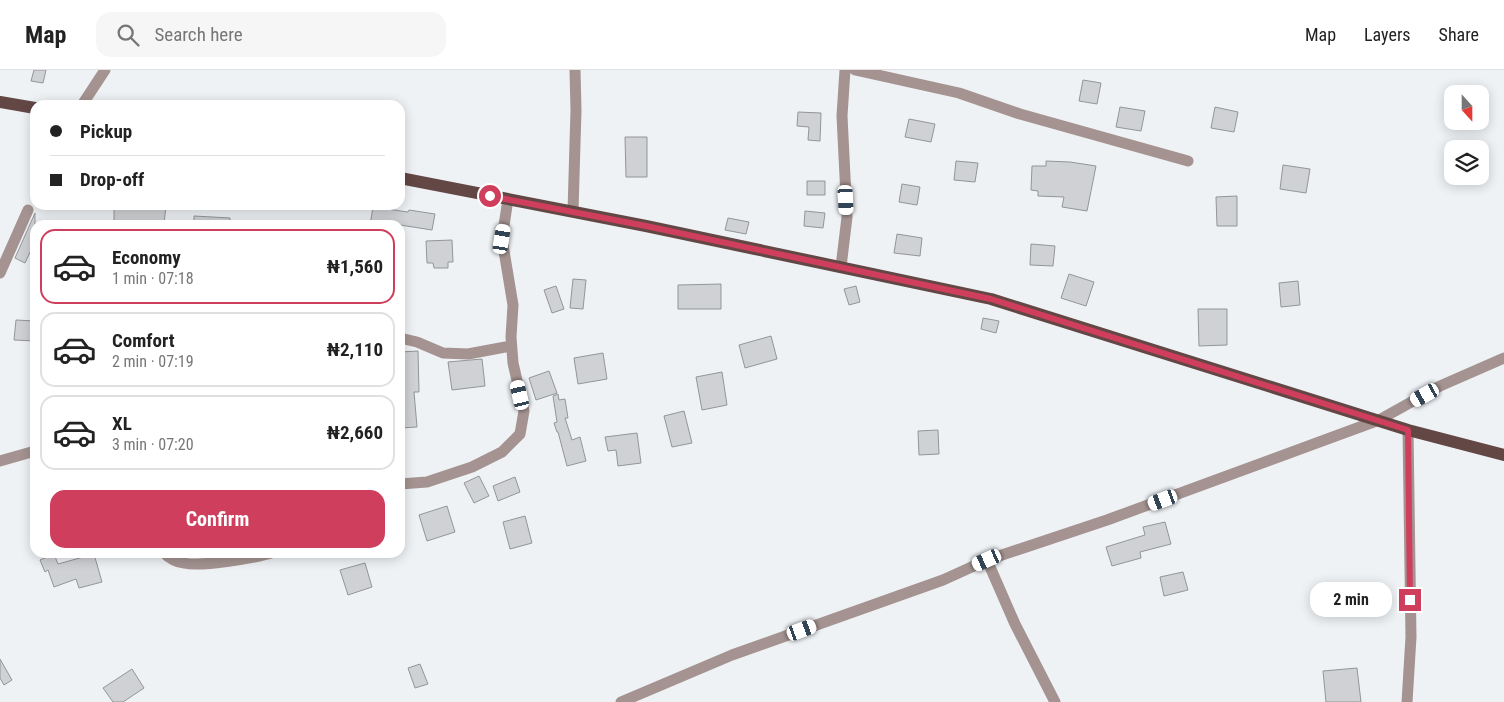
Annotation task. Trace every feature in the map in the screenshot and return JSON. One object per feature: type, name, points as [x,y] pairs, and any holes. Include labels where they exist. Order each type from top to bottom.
[{"type":"main road","points":[[0,102],[30,107]]},
{"type":"main road","points":[[405,179],[573,211],[991,299],[1408,430],[1504,455]]},
{"type":"street","points":[[85,100],[105,70]]},
{"type":"street","points":[[573,211],[576,110],[575,70]]},
{"type":"street","points":[[841,267],[847,217],[842,116],[845,70]]},
{"type":"street","points":[[855,70],[959,93],[1020,114],[1188,160]]},
{"type":"street","points":[[405,484],[427,482],[472,467],[502,452],[520,434],[524,411],[513,363],[511,346],[513,305],[502,239],[508,199]]},
{"type":"street","points":[[0,273],[28,210]]},
{"type":"street","points":[[405,339],[417,342],[442,353],[468,354],[511,346]]},
{"type":"street","points":[[621,702],[732,655],[943,580],[987,560],[1107,520],[1379,420],[1440,386],[1504,358]]},
{"type":"street","points":[[1407,702],[1411,637],[1408,430]]},
{"type":"street","points":[[0,462],[30,452]]},
{"type":"street","points":[[169,558],[185,564],[239,558]]},
{"type":"street","points":[[987,560],[1055,702]]},
{"type":"building","points":[[34,70],[46,70],[43,83],[31,81]]},
{"type":"building","points":[[1083,80],[1101,83],[1097,104],[1079,101]]},
{"type":"building","points":[[1120,107],[1145,111],[1141,131],[1116,127]]},
{"type":"building","points":[[1215,107],[1238,112],[1234,132],[1211,128]]},
{"type":"building","points":[[798,112],[821,113],[820,141],[808,140],[809,127],[797,126]]},
{"type":"building","points":[[909,119],[935,124],[931,142],[905,137]]},
{"type":"building","points":[[625,137],[647,137],[647,177],[626,177]]},
{"type":"building","points":[[956,161],[978,163],[975,182],[954,180]]},
{"type":"building","points":[[1046,161],[1096,166],[1087,211],[1062,207],[1064,197],[1038,196],[1038,191],[1031,190],[1032,166],[1046,166]]},
{"type":"building","points":[[1283,165],[1310,169],[1306,193],[1280,189]]},
{"type":"building","points":[[807,181],[825,181],[825,195],[807,195]]},
{"type":"building","points":[[902,184],[920,187],[917,205],[899,202]]},
{"type":"building","points":[[1237,196],[1237,226],[1217,226],[1216,197]]},
{"type":"building","points":[[114,210],[165,210],[164,220],[114,220]]},
{"type":"building","points":[[372,210],[408,212],[409,210],[435,214],[432,230],[405,226],[405,220],[371,220]]},
{"type":"building","points":[[805,211],[825,213],[823,228],[804,226]]},
{"type":"building","points":[[194,216],[230,218],[230,220],[194,220]]},
{"type":"building","points":[[728,218],[749,222],[746,234],[725,230]]},
{"type":"building","points":[[30,224],[30,252],[25,263],[15,258]]},
{"type":"building","points":[[897,234],[922,238],[920,256],[894,253]]},
{"type":"building","points":[[452,240],[453,262],[448,262],[448,268],[434,268],[433,263],[427,263],[426,241]]},
{"type":"building","points":[[1031,244],[1055,246],[1053,266],[1030,265]]},
{"type":"building","points":[[1069,274],[1094,282],[1086,306],[1061,298]]},
{"type":"building","points":[[573,279],[586,280],[583,309],[570,308]]},
{"type":"building","points":[[1298,281],[1300,305],[1281,307],[1279,283]]},
{"type":"building","points":[[721,284],[721,309],[678,309],[678,285]]},
{"type":"building","points":[[556,286],[564,309],[552,313],[544,290]]},
{"type":"building","points":[[856,286],[860,302],[849,305],[844,289]]},
{"type":"building","points":[[1198,309],[1227,309],[1227,345],[1199,346]]},
{"type":"building","points":[[983,318],[999,321],[996,333],[981,329]]},
{"type":"building","points":[[16,320],[30,321],[30,341],[14,340]]},
{"type":"building","points":[[771,336],[777,359],[745,368],[739,345]]},
{"type":"building","points":[[418,351],[419,392],[414,392],[417,427],[405,428],[405,352]]},
{"type":"building","points":[[603,353],[607,379],[578,384],[574,358]]},
{"type":"building","points":[[482,359],[485,386],[452,390],[448,362]]},
{"type":"building","points":[[549,371],[557,393],[536,400],[529,378]]},
{"type":"building","points":[[722,372],[727,405],[702,410],[696,377]]},
{"type":"building","points":[[558,394],[559,400],[565,399],[568,418],[565,418],[572,440],[580,437],[586,461],[567,466],[554,423],[557,422],[553,396]]},
{"type":"building","points":[[684,411],[692,443],[672,447],[664,416]]},
{"type":"building","points":[[938,430],[939,454],[919,455],[918,431]]},
{"type":"building","points":[[637,433],[641,463],[618,466],[616,450],[608,451],[605,437]]},
{"type":"building","points":[[479,476],[489,496],[474,503],[464,483]]},
{"type":"building","points":[[515,477],[520,492],[498,501],[493,486]]},
{"type":"building","points":[[447,506],[455,532],[427,541],[419,515]]},
{"type":"building","points":[[525,516],[532,543],[510,549],[503,522]]},
{"type":"building","points":[[1165,522],[1171,544],[1140,552],[1141,558],[1112,566],[1106,547],[1145,535],[1143,527]]},
{"type":"building","points":[[56,558],[58,564],[80,558],[95,558],[102,582],[79,588],[76,579],[54,587],[48,570],[45,572],[40,560]]},
{"type":"building","points":[[365,563],[372,587],[348,595],[340,570]]},
{"type":"building","points":[[1183,572],[1188,590],[1164,596],[1160,577]]},
{"type":"building","points":[[0,659],[12,680],[4,685],[0,678]]},
{"type":"building","points":[[420,664],[428,684],[415,688],[408,668]]},
{"type":"building","points":[[1357,668],[1361,702],[1326,702],[1323,671]]},
{"type":"building","points":[[132,669],[144,688],[123,702],[113,702],[103,688]]},
{"type":"route","points":[[490,196],[646,226],[991,299],[1408,430],[1410,600]]}]
